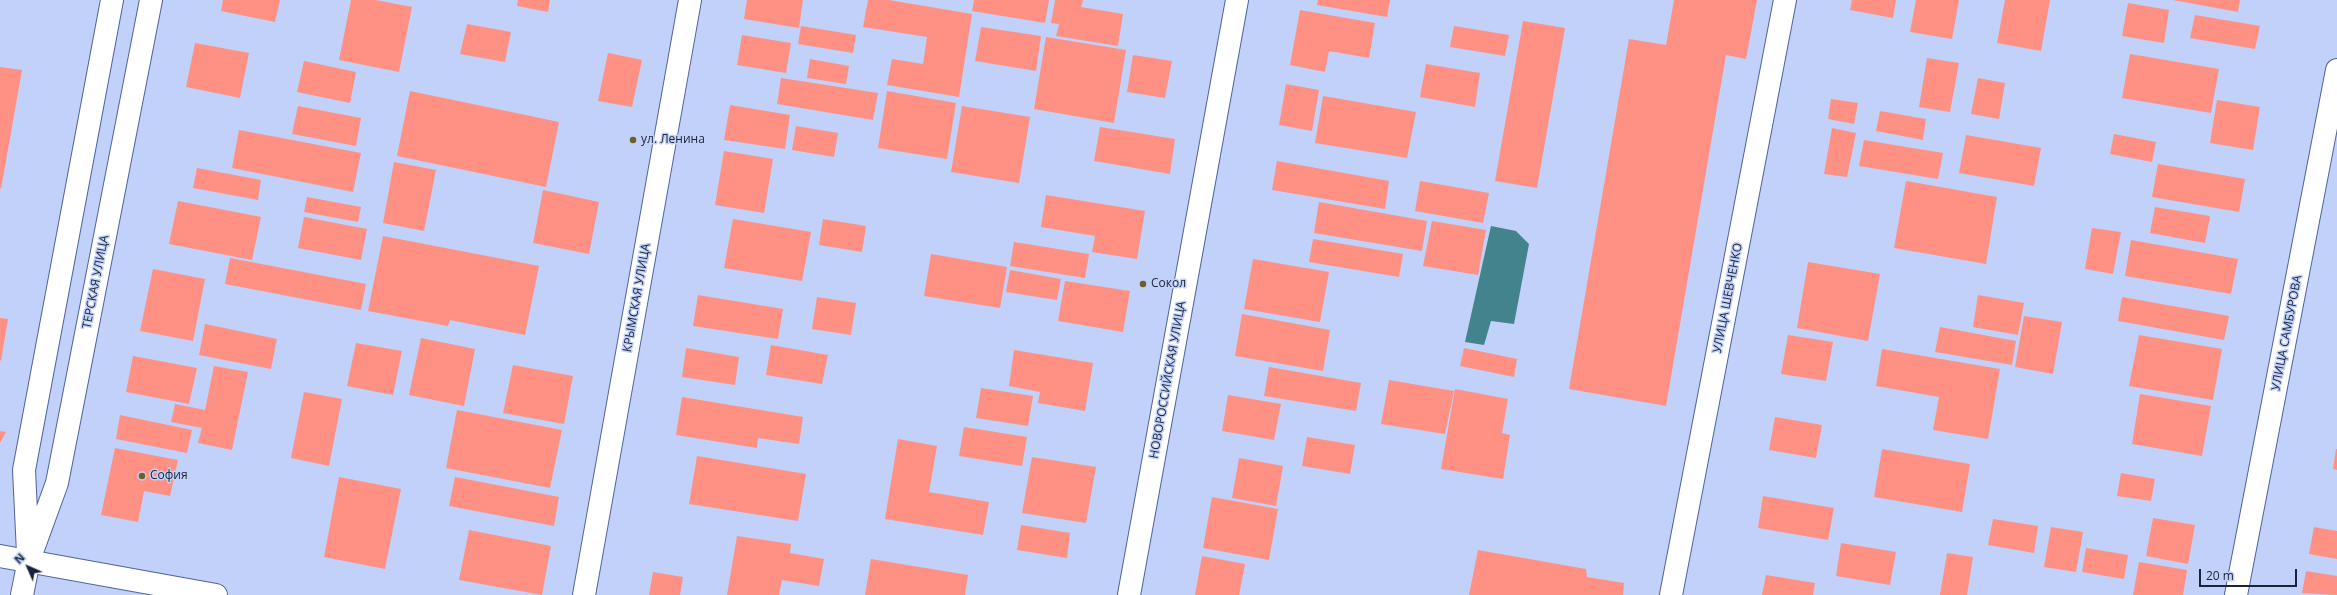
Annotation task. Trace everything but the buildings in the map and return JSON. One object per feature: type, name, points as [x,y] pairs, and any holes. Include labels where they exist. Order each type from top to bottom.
[{"type":"street","name":"ТЕРСКАЯ УЛИЦА","points":[[29,560],[25,519],[24,470],[112,0]]},
{"type":"street","name":"ТЕРСКАЯ УЛИЦА","points":[[22,595],[29,560],[57,483],[151,0]]},
{"type":"street","name":"КРЫМСКАЯ УЛИЦА","points":[[584,595],[690,0]]},
{"type":"street","name":"НОВОРОССИЙСКАЯ УЛИЦА","points":[[1129,595],[1237,0]]},
{"type":"street","name":"УЛИЦА ШЕВЧЕНКО","points":[[1671,595],[1785,0]]},
{"type":"street","name":"УЛИЦА САМБУРОВА","points":[[2236,595],[2337,70]]},
{"type":"street","points":[[0,556],[29,560],[216,595]]},
{"type":"shaded area","points":[[1491,226],[1516,231],[1529,244],[1514,324],[1491,321],[1484,345],[1465,342]]},
{"type":"place","name":"ул. Ленина","points":[[633,140]]},
{"type":"place","name":"Сокол","points":[[1143,284]]},
{"type":"place","name":"София","points":[[142,476]]}]
